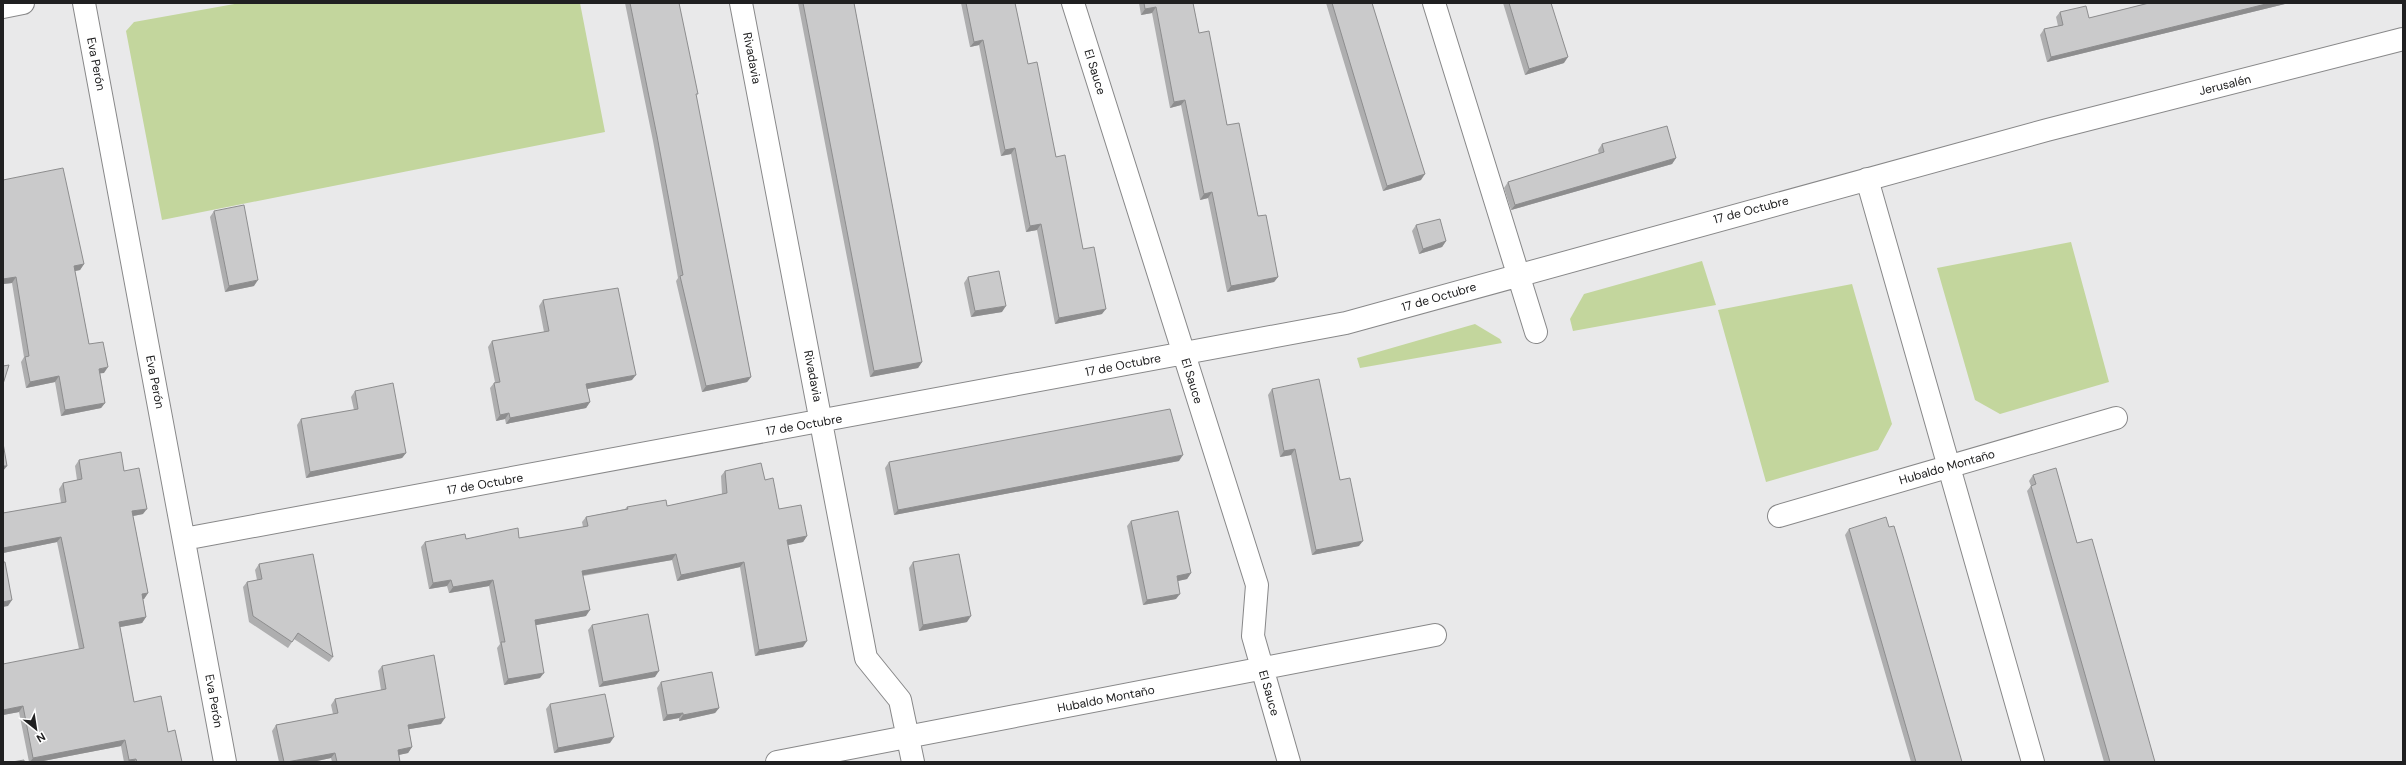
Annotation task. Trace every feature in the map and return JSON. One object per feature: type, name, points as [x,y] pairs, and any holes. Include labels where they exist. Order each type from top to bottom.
[{"type":"street","points":[[3,6],[23,3]]},
{"type":"street","name":"Eva Perón","points":[[84,3],[226,762]]},
{"type":"street","name":"Rivadavia","points":[[741,3],[866,658],[900,700],[913,762]]},
{"type":"street","name":"El Sauce","points":[[1074,3],[1256,585],[1253,636],[1289,762]]},
{"type":"street","points":[[1434,3],[1536,332]]},
{"type":"street","name":"Jerusalén","points":[[2047,130],[2403,39]]},
{"type":"street","name":"17 de Octubre","points":[[184,539],[821,422],[1346,323],[1518,274],[2047,130]]},
{"type":"street","points":[[1867,179],[2033,762]]},
{"type":"street","name":"Hubaldo Montaño","points":[[1779,516],[2116,418]]},
{"type":"street","name":"Hubaldo Montaño","points":[[776,762],[1435,635]]},
{"type":"green space","points":[[240,3],[580,3],[605,132],[162,220],[126,31],[134,22]]},
{"type":"green space","points":[[2071,242],[2109,382],[2000,414],[1975,400],[1937,268]]},
{"type":"green space","points":[[1702,261],[1716,305],[1573,331],[1570,319],[1584,294]]},
{"type":"green space","points":[[1852,284],[1892,424],[1878,450],[1766,482],[1718,310]]},
{"type":"green space","points":[[1475,324],[1500,339],[1502,343],[1360,368],[1357,358]]},
{"type":"building","points":[[630,3],[679,3],[698,94],[696,94],[751,377],[706,386],[680,276],[683,275]]},
{"type":"building","points":[[803,3],[854,3],[922,362],[874,371]]},
{"type":"building","points":[[966,3],[1015,3],[1028,64],[1037,62],[1056,157],[1065,155],[1083,249],[1094,247],[1106,309],[1059,318],[1041,224],[1030,226],[1015,148],[1005,150],[983,40],[974,42]]},
{"type":"building","points":[[1144,3],[1193,3],[1199,33],[1209,31],[1227,125],[1239,123],[1258,216],[1266,215],[1278,277],[1231,286],[1212,192],[1204,194],[1185,100],[1174,102],[1156,7],[1145,9]]},
{"type":"building","points":[[1332,3],[1372,3],[1425,174],[1387,186]]},
{"type":"building","points":[[1509,3],[1551,3],[1568,57],[1529,69]]},
{"type":"building","points":[[2149,3],[2270,3],[2051,57],[2044,29],[2063,25],[2060,12],[2086,6],[2089,18]]},
{"type":"building","points":[[1667,126],[1676,158],[1515,205],[1508,182],[1604,152],[1602,144]]},
{"type":"building","points":[[63,168],[84,264],[74,266],[89,344],[103,342],[108,367],[99,369],[105,403],[65,410],[59,376],[30,382],[25,357],[29,356],[16,277],[3,279],[3,180]]},
{"type":"building","points":[[244,205],[258,280],[229,286],[214,211]]},
{"type":"building","points":[[1440,219],[1446,241],[1423,249],[1416,225]]},
{"type":"building","points":[[999,271],[1006,306],[975,311],[968,277]]},
{"type":"building","points":[[618,288],[636,375],[586,384],[590,402],[510,418],[509,413],[500,415],[494,383],[500,382],[492,341],[549,331],[543,300]]},
{"type":"building","points":[[9,365],[3,384],[3,366]]},
{"type":"building","points":[[1319,379],[1340,480],[1350,478],[1363,541],[1316,550],[1295,449],[1284,451],[1272,389]]},
{"type":"building","points":[[393,383],[406,453],[310,472],[301,419],[358,409],[355,391]]},
{"type":"building","points":[[1170,409],[1183,455],[898,510],[889,462]]},
{"type":"building","points":[[3,443],[7,466],[3,466]]},
{"type":"building","points":[[121,452],[124,471],[139,468],[147,509],[132,511],[148,593],[142,594],[146,617],[119,622],[134,702],[161,696],[168,732],[175,730],[182,762],[137,762],[136,759],[129,760],[125,740],[33,758],[23,706],[3,710],[3,664],[84,648],[61,537],[3,548],[3,513],[66,502],[63,483],[82,479],[79,460]]},
{"type":"building","points":[[761,463],[765,480],[773,478],[779,509],[801,505],[807,536],[787,540],[807,641],[759,650],[744,562],[681,575],[676,554],[582,571],[590,610],[535,620],[544,673],[508,679],[501,642],[505,642],[493,580],[453,587],[451,580],[433,583],[425,542],[465,534],[466,539],[518,528],[519,538],[588,526],[586,517],[628,509],[627,507],[666,500],[667,506],[727,493],[725,471]]},
{"type":"building","points":[[2056,468],[2077,543],[2092,539],[2155,762],[2110,762],[2031,486],[2036,484],[2033,475]]},
{"type":"building","points":[[1178,511],[1191,573],[1177,576],[1180,594],[1147,600],[1131,521]]},
{"type":"building","points":[[1886,517],[1889,527],[1894,526],[1962,762],[1916,762],[1849,529]]},
{"type":"building","points":[[313,554],[333,657],[298,633],[292,642],[253,616],[247,582],[262,579],[259,564]]},
{"type":"building","points":[[959,554],[971,616],[923,625],[913,562]]},
{"type":"building","points":[[3,562],[5,562],[12,600],[3,602]]},
{"type":"building","points":[[648,614],[659,671],[603,682],[592,625]]},
{"type":"building","points":[[434,655],[445,718],[408,725],[412,747],[398,750],[400,762],[337,762],[335,753],[284,762],[276,725],[338,713],[335,699],[386,689],[382,666]]},
{"type":"building","points":[[712,672],[719,708],[683,715],[683,713],[667,715],[661,682]]},
{"type":"building","points":[[605,694],[614,737],[558,748],[550,704]]},
{"type":"building","points":[[24,760],[24,762],[12,762]]}]
